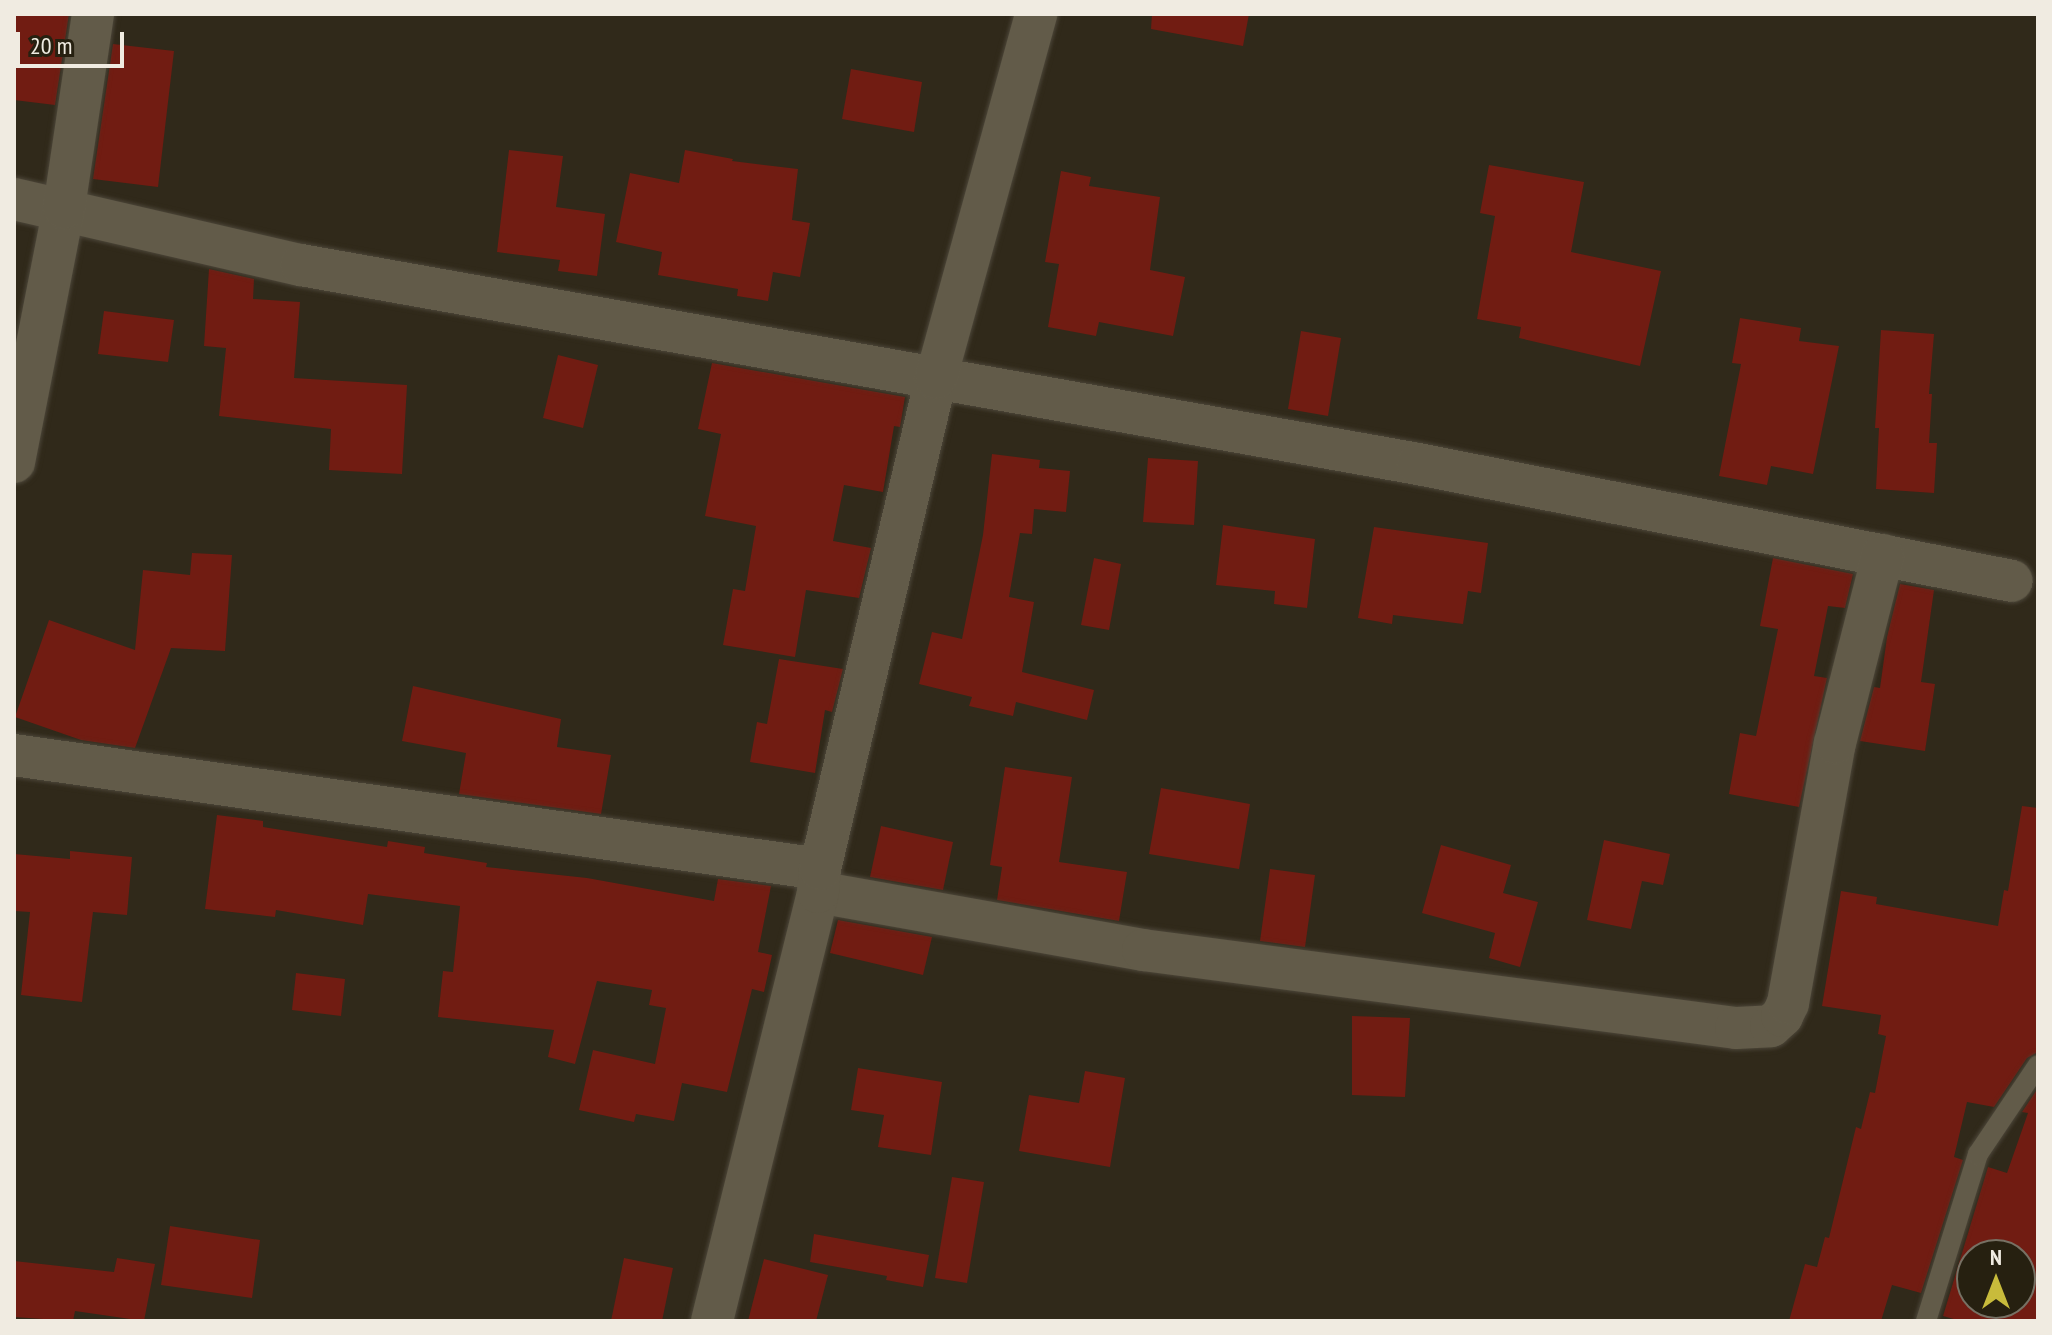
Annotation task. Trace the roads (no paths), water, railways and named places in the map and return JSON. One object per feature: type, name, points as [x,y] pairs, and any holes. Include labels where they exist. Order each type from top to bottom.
[{"type":"street","points":[[14,462],[64,208],[93,14]]},
{"type":"street","points":[[712,1321],[936,378],[1036,14]]},
{"type":"street","points":[[14,199],[64,208],[301,265],[1418,464],[2012,581]]},
{"type":"street","points":[[14,755],[819,880],[1159,952],[1736,1028],[1771,1026],[1782,1016],[1788,1003],[1835,743],[1883,555]]},
{"type":"lane","points":[[1926,1321],[1978,1154],[2038,1065]]}]
